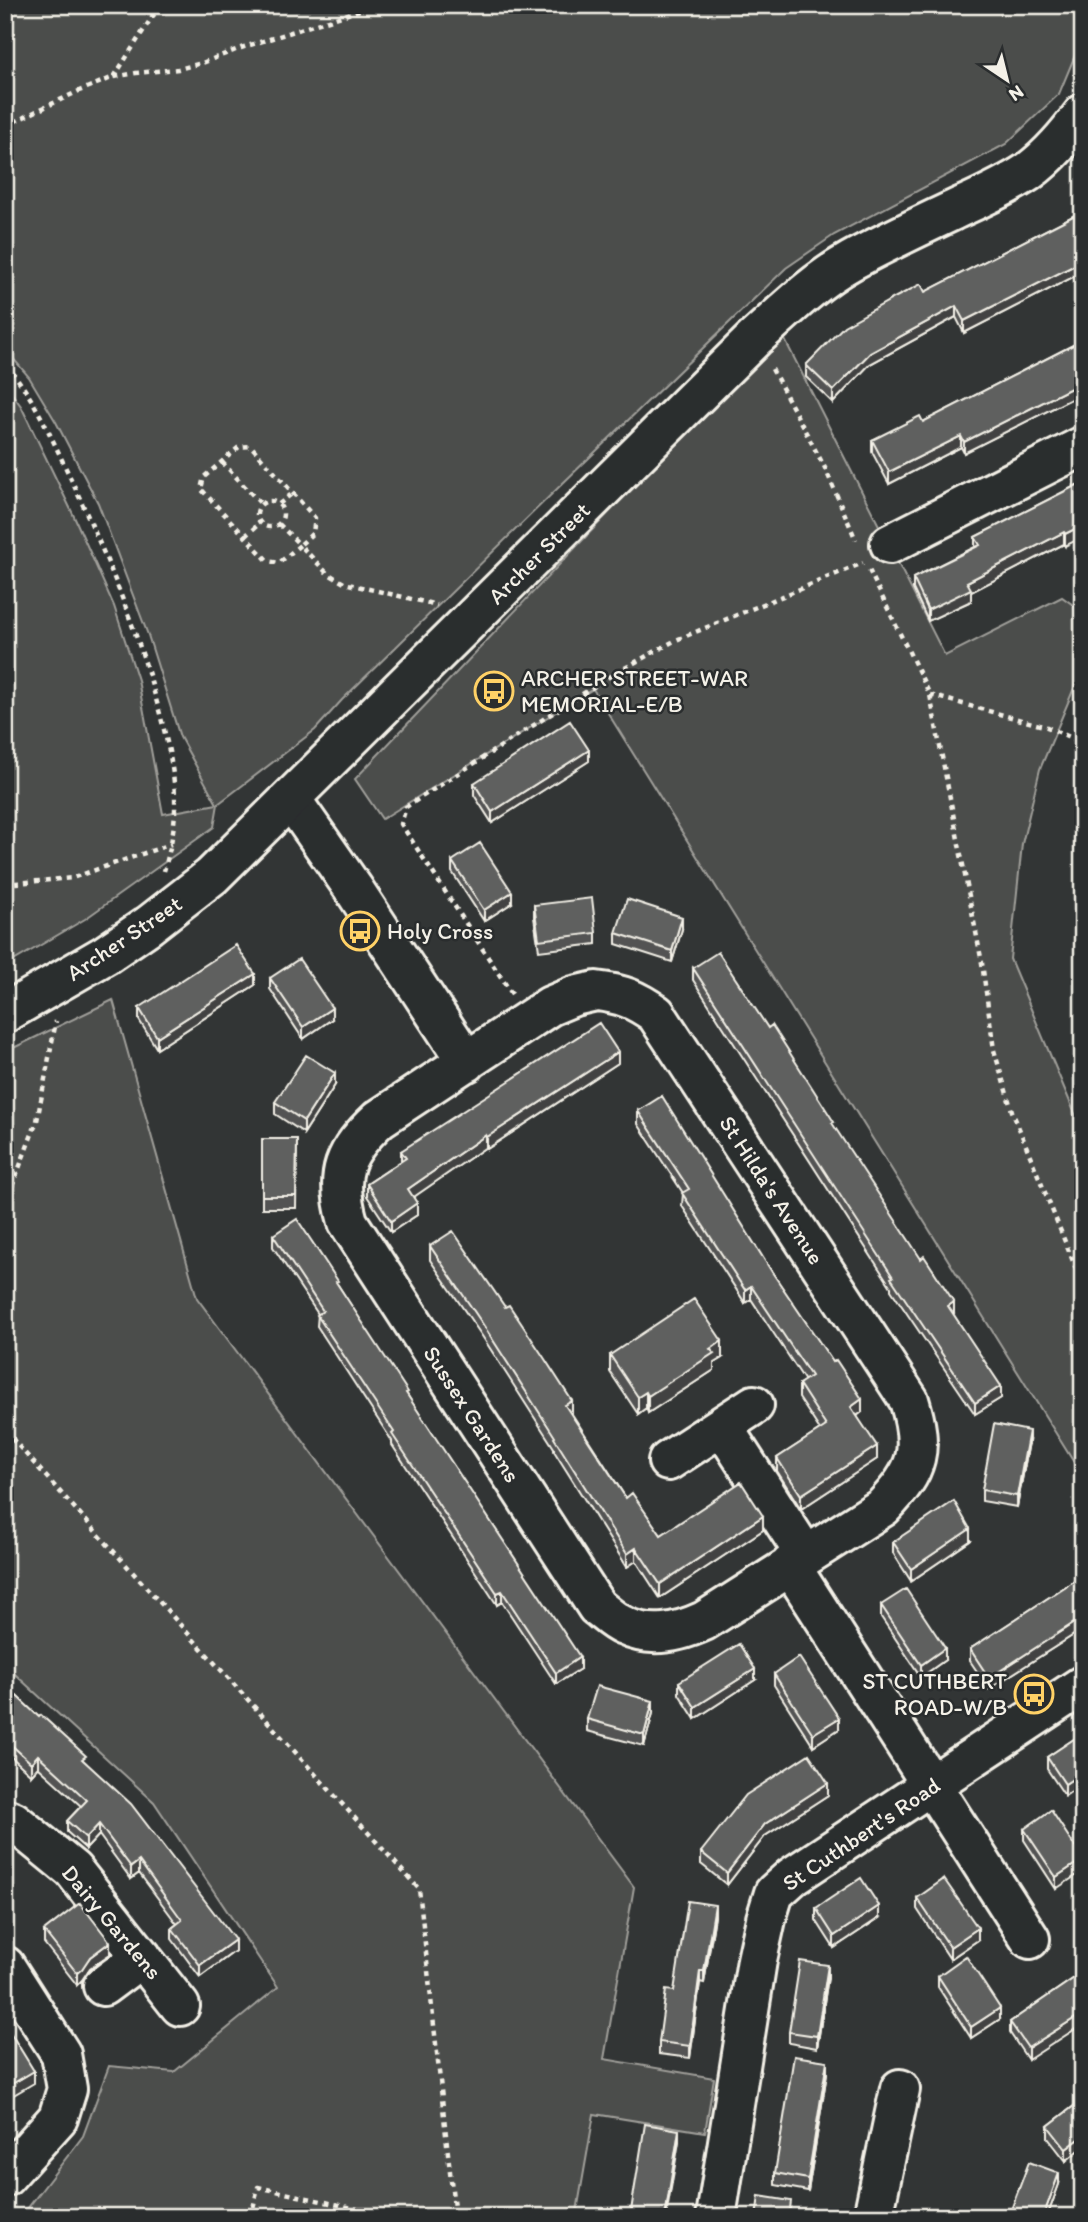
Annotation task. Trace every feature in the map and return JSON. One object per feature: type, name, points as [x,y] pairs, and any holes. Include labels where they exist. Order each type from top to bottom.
[{"type":"street","name":"Archer Street","points":[[5,1013],[105,955],[212,876],[755,338],[805,293],[848,263],[1029,171],[1067,135],[1083,114]]},
{"type":"street","points":[[878,553],[1083,446]]},
{"type":"street","points":[[291,799],[467,1062]]},
{"type":"street","name":"St Hilda's Avenue","points":[[467,1062],[550,1006],[574,996],[596,991],[616,993],[638,1001],[656,1014],[909,1400],[917,1426],[915,1463],[900,1489],[883,1507],[798,1561]]},
{"type":"street","name":"Sussex Gardens","points":[[467,1062],[379,1119],[358,1139],[341,1177],[343,1206],[348,1222],[597,1606],[623,1626],[655,1634],[681,1631],[704,1621],[798,1561]]},
{"type":"street","points":[[667,1461],[754,1405]]},
{"type":"street","points":[[722,1426],[931,1786],[1030,1939]]},
{"type":"street","name":"St Cuthbert's Road","points":[[716,2217],[757,1960],[774,1893],[793,1876],[1083,1685]]},
{"type":"street","name":"Dairy Gardens","points":[[5,1818],[13,1821],[73,1870],[180,2006]]},
{"type":"street","points":[[103,1986],[142,1957]]},
{"type":"street","points":[[5,1966],[61,2054],[67,2089],[58,2118],[5,2177]]},
{"type":"street","points":[[873,2217],[900,2089]]},
{"type":"path","points":[[152,17],[153,5]]},
{"type":"path","points":[[114,78],[152,17],[163,5]]},
{"type":"path","points":[[5,126],[79,91],[114,78],[178,69],[376,5]]},
{"type":"path","points":[[755,338],[825,468],[878,553],[930,695],[982,964],[994,1050],[1012,1111],[1083,1286]]},
{"type":"path","points":[[5,363],[18,378],[44,422],[84,507],[140,645],[169,750],[175,798],[172,844],[149,925]]},
{"type":"path","points":[[251,446],[293,493],[315,518],[313,533],[279,563],[268,561],[201,489],[204,477],[240,447],[251,446]]},
{"type":"path","points":[[222,462],[261,504]]},
{"type":"path","points":[[279,504],[293,493]]},
{"type":"path","points":[[270,501],[279,504],[284,516],[279,524],[271,528],[260,523],[257,515],[261,504],[270,501]]},
{"type":"path","points":[[245,536],[260,523]]},
{"type":"path","points":[[279,524],[327,573],[344,583],[477,615]]},
{"type":"path","points":[[530,1021],[401,824],[406,807],[612,675],[676,640],[878,553]]},
{"type":"path","points":[[930,695],[1047,727],[1083,743]]},
{"type":"path","points":[[5,884],[72,878],[172,844]]},
{"type":"path","points":[[5,1205],[37,1121],[65,979]]},
{"type":"path","points":[[5,1431],[419,1889],[455,2217]]},
{"type":"path","points":[[251,2217],[258,2187],[393,2217]]},
{"type":"path","points":[[1076,2217],[1083,2198]]},
{"type":"shaded area","points":[[5,5],[1083,5],[1076,53],[1059,94],[1006,144],[834,235],[786,268],[562,484],[342,700],[315,730],[218,804],[214,827],[85,919],[5,966],[5,384],[21,406],[114,606],[138,680],[163,814],[217,804],[180,737],[148,635],[98,503],[29,377],[5,349]]},
{"type":"shaded area","points":[[781,332],[945,656],[1062,597],[1083,612],[1083,673],[1077,681],[1040,769],[1022,844],[1010,959],[1083,1133],[1083,1477],[593,689],[382,819],[355,779]]},
{"type":"shaded area","points":[[113,1000],[197,1298],[634,1887],[604,2059],[714,2078],[705,2132],[594,2114],[576,2217],[21,2217],[83,2136],[109,2066],[174,2072],[278,1987],[154,1802],[5,1665],[5,1052]]},
{"type":"building","points":[[1083,211],[1083,261],[964,321],[956,306],[870,353],[833,391],[806,365],[844,326],[896,297],[921,284],[925,292]]},
{"type":"building","points":[[1083,340],[1083,382],[964,442],[961,436],[889,472],[872,440],[920,416],[923,422]]},
{"type":"building","points":[[1083,482],[1083,525],[967,582],[971,589],[928,610],[913,578],[980,545],[975,537]]},
{"type":"building","points":[[570,721],[589,750],[492,812],[474,783]]},
{"type":"building","points":[[480,843],[512,892],[484,910],[452,861]]},
{"type":"building","points":[[592,898],[596,933],[539,940],[534,905]]},
{"type":"building","points":[[627,899],[682,917],[672,951],[616,933]]},
{"type":"building","points":[[236,945],[255,974],[157,1037],[139,1008]]},
{"type":"building","points":[[718,952],[768,1028],[772,1025],[921,1259],[924,1256],[954,1302],[948,1306],[1001,1386],[975,1403],[891,1278],[893,1277],[693,968]]},
{"type":"building","points":[[299,959],[332,1008],[303,1027],[270,978]]},
{"type":"building","points":[[599,1023],[618,1052],[487,1137],[486,1135],[408,1189],[417,1203],[391,1221],[367,1184],[406,1158],[401,1151]]},
{"type":"building","points":[[306,1055],[335,1073],[304,1121],[275,1102]]},
{"type":"building","points":[[662,1096],[772,1272],[833,1362],[836,1360],[862,1399],[851,1407],[877,1446],[801,1495],[777,1458],[826,1426],[799,1384],[811,1376],[751,1286],[745,1290],[682,1193],[689,1189],[638,1111]]},
{"type":"building","points":[[262,1139],[297,1139],[296,1196],[262,1196]]},
{"type":"building","points":[[297,1219],[408,1392],[406,1393],[580,1657],[556,1673],[502,1591],[497,1593],[317,1315],[323,1311],[273,1235]]},
{"type":"building","points":[[453,1231],[505,1307],[509,1305],[541,1353],[572,1401],[565,1405],[626,1498],[632,1493],[661,1535],[741,1482],[763,1516],[660,1584],[636,1548],[627,1554],[555,1437],[430,1246]]},
{"type":"building","points":[[694,1299],[722,1341],[710,1349],[714,1353],[648,1396],[646,1392],[638,1397],[610,1355]]},
{"type":"building","points":[[994,1424],[1029,1431],[1017,1496],[982,1490]]},
{"type":"building","points":[[954,1501],[970,1529],[911,1569],[893,1542]]},
{"type":"building","points":[[1083,1575],[1083,1617],[989,1678],[970,1649]]},
{"type":"building","points":[[906,1589],[945,1648],[921,1665],[881,1605]]},
{"type":"building","points":[[739,1644],[755,1669],[695,1707],[679,1682]]},
{"type":"building","points":[[799,1657],[839,1718],[813,1734],[774,1674]]},
{"type":"building","points":[[5,1685],[86,1756],[82,1759],[131,1804],[235,1940],[200,1965],[172,1928],[182,1920],[139,1861],[131,1867],[99,1824],[86,1838],[67,1821],[87,1800],[38,1755],[31,1763],[7,1741],[5,1743]]},
{"type":"building","points":[[597,1686],[653,1701],[644,1735],[587,1719]]},
{"type":"building","points":[[1083,1733],[1083,1772],[1065,1784],[1047,1757]]},
{"type":"building","points":[[809,1754],[828,1783],[765,1824],[727,1873],[701,1852],[746,1795]]},
{"type":"building","points":[[1051,1810],[1083,1859],[1056,1877],[1024,1829]]},
{"type":"building","points":[[861,1878],[879,1906],[834,1936],[816,1908]]},
{"type":"building","points":[[944,1879],[978,1928],[950,1947],[917,1898]]},
{"type":"building","points":[[688,1901],[715,1905],[704,1971],[700,1971],[690,2046],[659,2042],[666,1990],[674,1991]]},
{"type":"building","points":[[80,1903],[110,1942],[90,1957],[77,1973],[44,1931]]},
{"type":"building","points":[[966,1956],[1000,2008],[971,2027],[938,1976]]},
{"type":"building","points":[[800,1961],[828,1965],[817,2036],[789,2032]]},
{"type":"building","points":[[1083,1972],[1083,2013],[1028,2048],[1010,2022]]},
{"type":"building","points":[[5,2024],[34,2071],[5,2088]]},
{"type":"building","points":[[794,2056],[827,2061],[808,2179],[775,2173]]},
{"type":"building","points":[[1083,2099],[1083,2136],[1066,2149],[1048,2126]]},
{"type":"building","points":[[645,2124],[679,2130],[665,2217],[630,2217]]},
{"type":"building","points":[[1029,2162],[1059,2173],[1043,2217],[1029,2217],[1011,2210]]},
{"type":"building","points":[[759,2196],[791,2201],[789,2217],[756,2217]]},
{"type":"place","name":"ARCHER STREET-WAR MEMORIAL-E/B","points":[[494,691]]},
{"type":"place","name":"Holy Cross","points":[[360,931]]},
{"type":"place","name":"ST CUTHBERT ROAD-W/B","points":[[1034,1694]]}]
